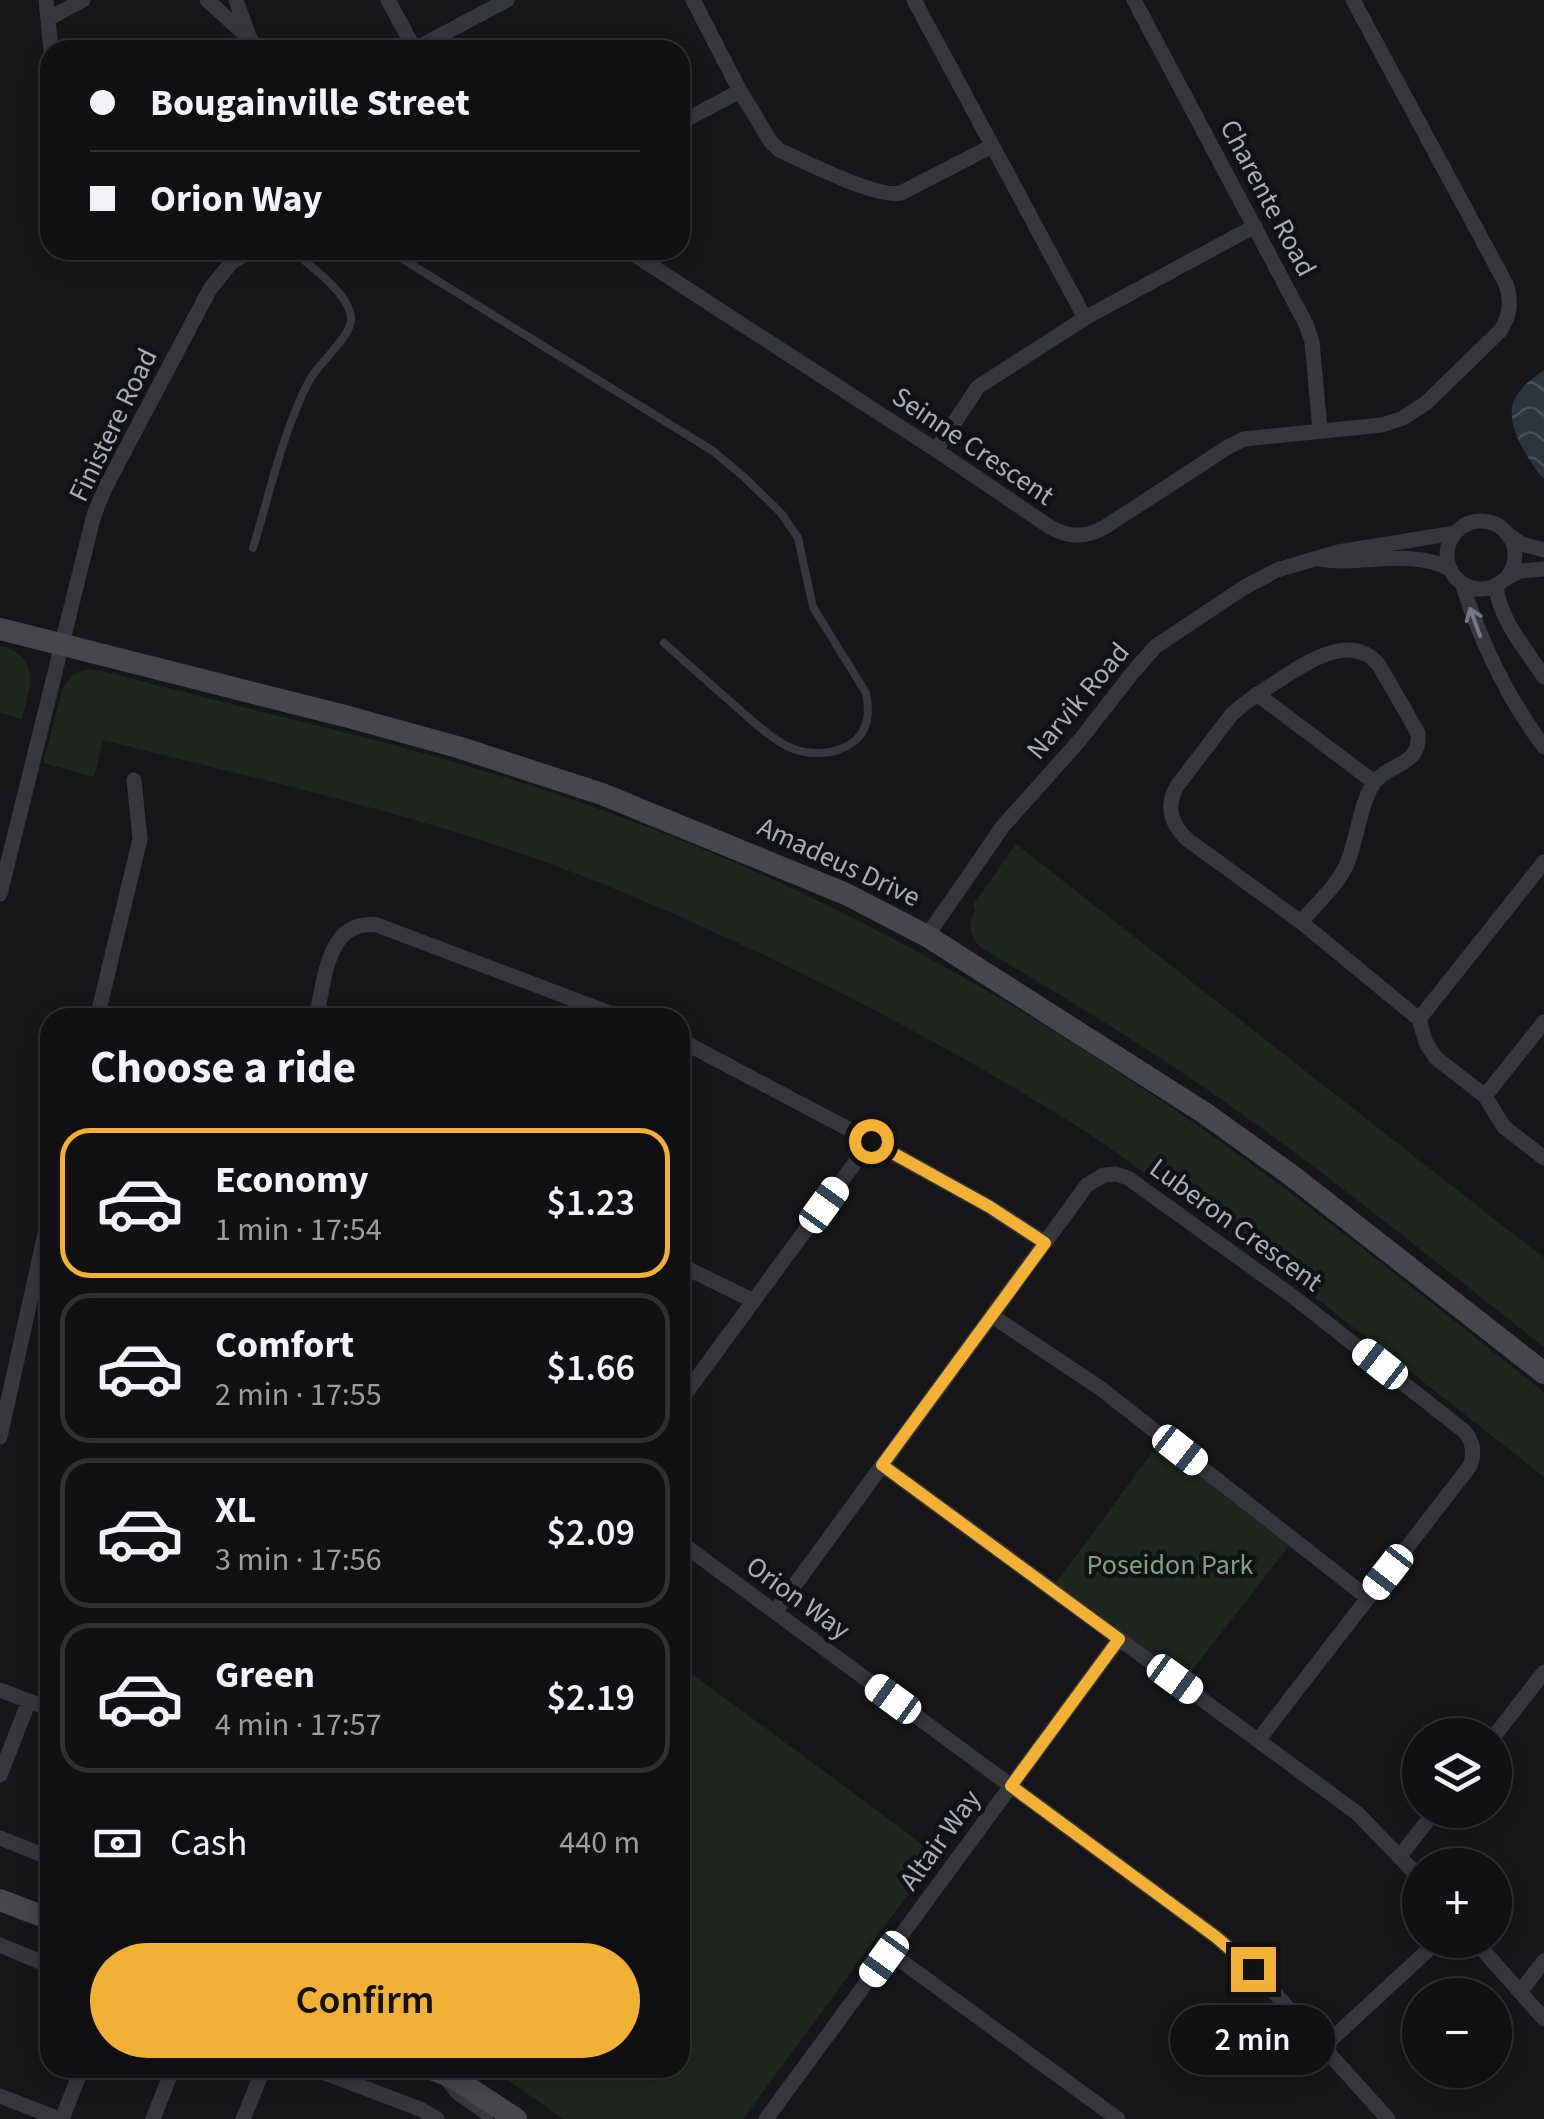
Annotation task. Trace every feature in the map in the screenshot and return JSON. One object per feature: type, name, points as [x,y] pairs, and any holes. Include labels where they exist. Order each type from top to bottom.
[{"type":"street","points":[[46,0],[50,40]]},
{"type":"street","points":[[48,19],[83,0]]},
{"type":"street","points":[[207,0],[249,40]]},
{"type":"street","points":[[236,0],[252,40]]},
{"type":"street","points":[[388,0],[410,40]]},
{"type":"street","points":[[433,40],[507,0]]},
{"type":"street","points":[[693,0],[740,90],[776,148],[886,194],[901,193],[992,146]]},
{"type":"street","points":[[914,0],[1085,318]]},
{"type":"street","name":"Charente Road","points":[[1134,0],[1310,332],[1320,430]]},
{"type":"street","name":"Seinne Crescent","points":[[642,260],[1057,531],[1082,536],[1105,527],[1235,443],[1260,436],[1382,424],[1403,418],[1419,409],[1506,323],[1510,296],[1506,284],[1353,0]]},
{"type":"street","points":[[690,117],[740,90]]},
{"type":"street","points":[[936,450],[978,387],[1085,318],[1255,226]]},
{"type":"street","name":"Finistere Road","points":[[0,894],[94,516],[210,290],[237,260]]},
{"type":"street","points":[[1544,550],[1522,544],[1495,524],[1484,521],[1468,523],[1455,533],[1447,553],[1450,569],[1462,582],[1484,648],[1520,716],[1544,747]]},
{"type":"street","name":"Narvik Road","points":[[927,936],[1003,826],[1156,646],[1242,588],[1277,570],[1338,552],[1455,533]]},
{"type":"street","points":[[1507,534],[1514,561],[1500,582],[1497,598],[1544,678]]},
{"type":"street","name":"Narvik Road","points":[[1319,560],[1340,563],[1406,558],[1429,560],[1450,569]]},
{"type":"street","points":[[1462,582],[1478,588],[1520,571],[1544,569]]},
{"type":"street","name":"Amadeus Drive","points":[[0,629],[428,739],[602,794],[846,894],[927,936],[1206,1114],[1291,1175],[1544,1374]]},
{"type":"street","points":[[1491,661],[1520,643]]},
{"type":"street","points":[[1300,922],[1346,866],[1374,782],[1413,755],[1418,746],[1418,737],[1378,664],[1361,651],[1318,657],[1232,714],[1172,794],[1170,810],[1174,824],[1188,840],[1300,922],[1419,1019],[1431,1052],[1485,1096],[1504,1127],[1544,1158]]},
{"type":"street","points":[[1258,694],[1374,782]]},
{"type":"street","points":[[99,1008],[140,840],[134,780]]},
{"type":"street","points":[[1419,1019],[1544,862]]},
{"type":"street","points":[[319,1008],[337,940],[348,930],[367,924],[597,1008]]},
{"type":"street","points":[[1485,1096],[1544,1022]]},
{"type":"street","points":[[690,1045],[990,1207],[1045,1243]]},
{"type":"street","points":[[690,1388],[871,1141]]},
{"type":"street","name":"Luberon Crescent","points":[[775,1612],[1092,1181],[1104,1175],[1122,1176],[1296,1298],[1464,1431],[1473,1448],[1470,1466],[1259,1739]]},
{"type":"street","points":[[0,1437],[40,1257]]},
{"type":"street","points":[[690,1270],[754,1301]]},
{"type":"street","points":[[992,1316],[1100,1388],[1368,1598]]},
{"type":"street","points":[[882,1465],[1259,1739],[1357,1813],[1400,1856],[1422,1828]]},
{"type":"street","name":"Orion Way","points":[[690,1549],[1226,1945],[1253,1969],[1388,2119]]},
{"type":"street","name":"Altair Way","points":[[766,2119],[1119,1639]]},
{"type":"street","points":[[1508,1718],[1544,1672]]},
{"type":"street","points":[[0,1690],[40,1705]]},
{"type":"street","points":[[0,1775],[28,1701]]},
{"type":"street","points":[[0,1838],[40,1854]]},
{"type":"street","points":[[0,1900],[40,1915]]},
{"type":"street","points":[[0,1945],[40,1962]]},
{"type":"street","points":[[889,1952],[1118,2119]]},
{"type":"street","points":[[1322,2046],[1419,1958]]},
{"type":"street","points":[[1490,1958],[1544,2018]]},
{"type":"street","points":[[1520,1992],[1544,1961]]},
{"type":"street","points":[[0,2096],[61,2119],[78,2078]]},
{"type":"street","points":[[152,2119],[169,2078]]},
{"type":"street","points":[[244,2119],[260,2078]]},
{"type":"street","points":[[338,2078],[438,2119]]},
{"type":"street","points":[[451,2078],[476,2090],[516,2119]]},
{"type":"lane","points":[[253,548],[302,396],[352,321],[339,293],[303,260]]},
{"type":"lane","points":[[404,260],[713,451],[781,513],[798,538],[813,607],[866,694],[870,708],[867,724],[848,746],[832,752],[791,748],[758,725],[664,643]]},
{"type":"lane","points":[[440,2078],[488,2119]]},
{"type":"green space","points":[[0,646],[22,657],[28,665],[30,684],[22,719],[0,713]]},
{"type":"green space","points":[[87,669],[406,748],[592,806],[746,868],[933,960],[1054,1031],[1217,1140],[1544,1392],[1544,1477],[1262,1257],[1098,1140],[944,1048],[771,959],[593,880],[473,837],[351,802],[103,740],[94,777],[43,763],[63,688],[74,674]]},
{"type":"green space","points":[[1016,844],[1544,1258],[1544,1347],[1249,1119],[1122,1033],[980,947],[971,929],[973,905]]},
{"type":"green space","name":"Poseidon Park","points":[[1159,1443],[1289,1546],[1186,1678],[1056,1583]]},
{"type":"green space","points":[[690,1672],[937,1855],[743,2119],[563,2119],[505,2078],[690,2078]]},
{"type":"water","points":[[1544,370],[1544,478],[1521,446],[1512,413],[1521,389]]},
{"type":"route","points":[[871,1141],[990,1207],[1045,1243],[882,1465],[1119,1639],[1011,1786],[1216,1937],[1253,1969]]}]
